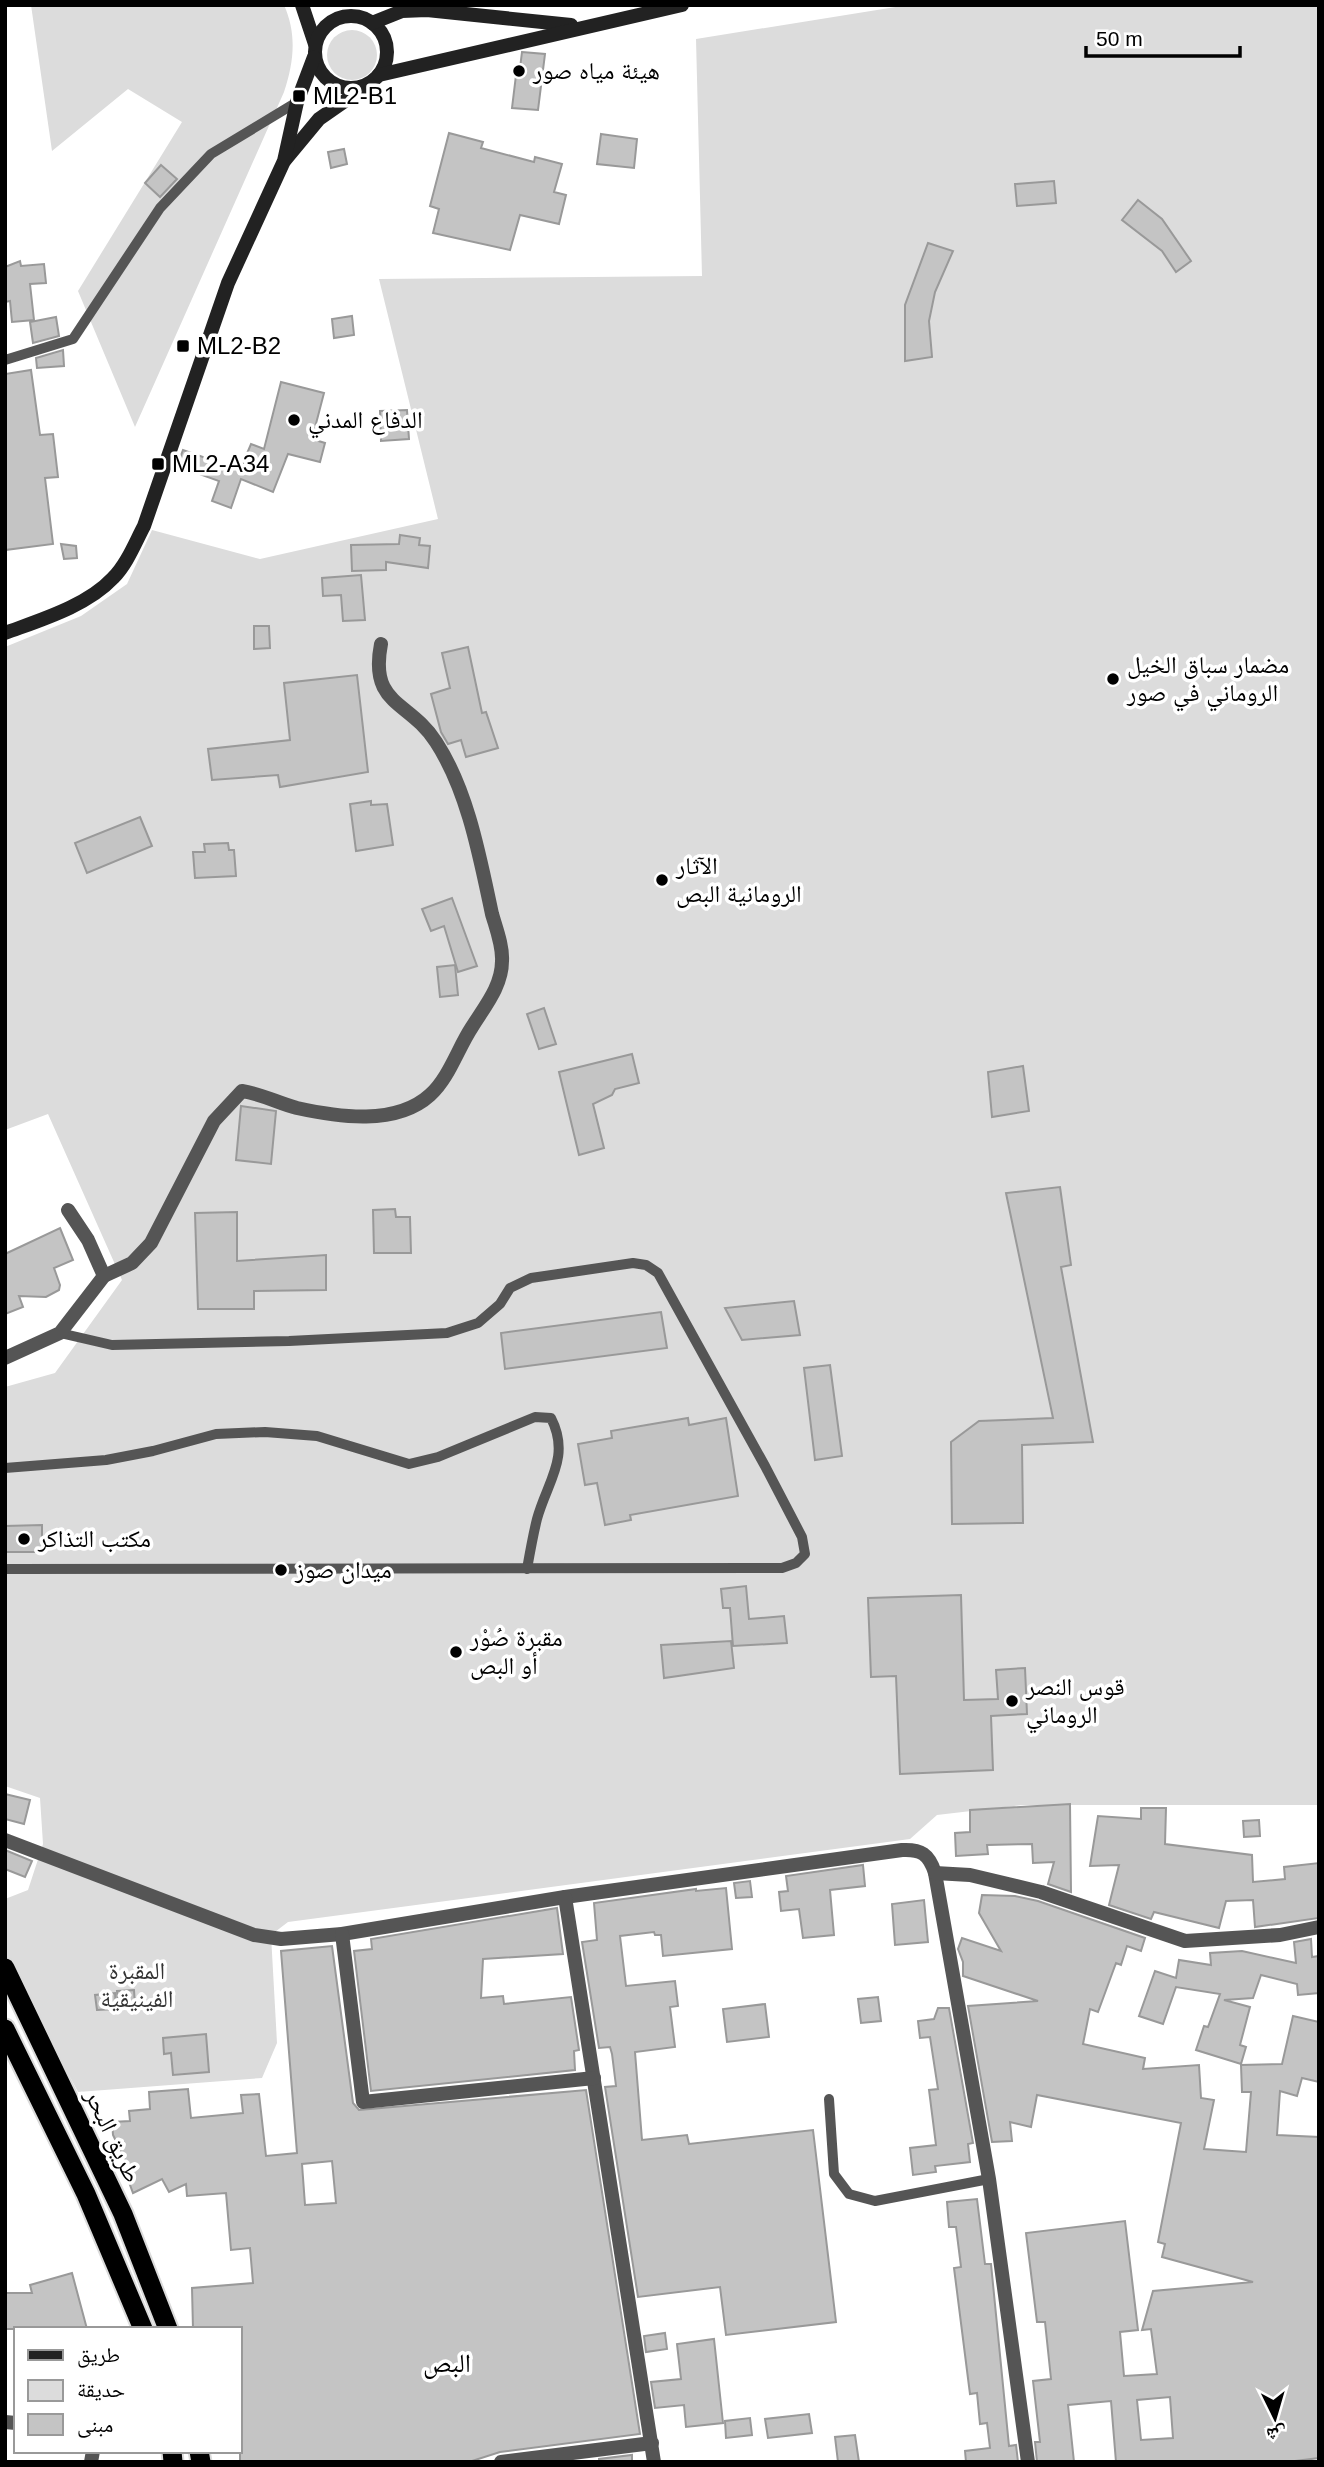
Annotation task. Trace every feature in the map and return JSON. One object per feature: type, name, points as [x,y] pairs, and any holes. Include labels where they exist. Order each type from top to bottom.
[{"type":"highway","name":"طريق البحر","points":[[5,1968],[123,2214],[167,2327]]},
{"type":"highway","name":"طريق البحر","points":[[5,2029],[86,2193],[142,2327]]},
{"type":"main road","points":[[302,5],[320,73],[333,84],[349,89],[366,85]]},
{"type":"main road","points":[[361,5],[370,22],[386,41],[387,53],[379,75]]},
{"type":"main road","points":[[284,161],[319,119],[379,75],[682,5]]},
{"type":"main road","points":[[5,633],[88,597],[113,579],[129,555],[149,513],[228,283],[284,161],[297,102],[315,50],[330,23],[355,17],[370,22],[402,11],[427,10],[586,26]]},
{"type":"street","points":[[5,1358],[60,1333],[104,1276],[132,1263],[150,1243],[214,1121],[242,1091],[264,1094],[295,1107],[347,1115],[370,1116],[412,1107],[431,1094],[497,989],[502,960],[476,843],[461,797],[438,744],[425,726],[391,698],[379,683],[376,667],[381,644]]},
{"type":"street","points":[[68,1210],[91,1247],[104,1276]]},
{"type":"street","points":[[5,1840],[254,1935],[281,1938],[342,1934],[565,1897],[902,1850],[919,1850],[927,1855],[935,1873],[989,2179],[1028,2462]]},
{"type":"street","points":[[935,1873],[970,1875],[1041,1892],[1185,1941],[1280,1935],[1319,1927]]},
{"type":"street","points":[[565,1897],[654,2462]]},
{"type":"street","points":[[342,1934],[363,2102],[594,2078]]},
{"type":"street","points":[[501,2462],[652,2443]]},
{"type":"lane","points":[[5,360],[73,339],[160,208],[211,155],[297,102]]},
{"type":"lane","points":[[5,1569],[208,1566],[782,1568],[796,1563],[805,1554],[802,1537],[765,1466],[658,1273],[646,1265],[619,1264],[531,1278],[510,1288],[500,1304],[478,1323],[447,1332],[289,1341],[112,1345],[60,1333]]},
{"type":"lane","points":[[5,1468],[132,1456],[216,1433],[265,1432],[317,1436],[409,1464],[438,1457],[535,1417],[551,1418],[559,1433],[560,1456],[537,1518],[527,1569]]},
{"type":"lane","points":[[829,2099],[834,2174],[849,2194],[875,2201],[989,2179]]},
{"type":"green space","points":[[31,5],[284,5],[291,27],[292,59],[284,92],[135,427],[78,291],[182,122],[128,89],[52,151]]},
{"type":"green space","name":"الآثار الرومانية البص","points":[[908,5],[1319,5],[1319,1805],[1022,1805],[937,1815],[910,1839],[288,1922],[271,1935],[277,2043],[262,2078],[78,2092],[5,1957],[5,1899],[28,1890],[43,1844],[40,1798],[5,1786],[5,1387],[55,1373],[122,1280],[48,1114],[5,1130],[5,647],[81,616],[127,584],[152,530],[260,559],[438,519],[379,279],[702,276],[696,39]]},
{"type":"green space","points":[[352,30],[370,37],[377,55],[370,73],[352,80],[334,73],[327,55],[334,37]]},
{"type":"building","points":[[522,52],[545,54],[538,110],[512,108],[517,67],[520,68]]},
{"type":"building","points":[[449,133],[483,142],[481,148],[534,162],[535,157],[562,164],[554,192],[566,195],[559,224],[520,215],[510,250],[433,233],[439,209],[430,206]]},
{"type":"building","points":[[601,134],[637,139],[634,168],[597,164]]},
{"type":"building","points":[[344,149],[347,164],[331,168],[328,152]]},
{"type":"building","points":[[161,165],[177,179],[160,197],[145,183]]},
{"type":"building","points":[[1054,181],[1056,203],[1017,206],[1015,184]]},
{"type":"building","points":[[1138,200],[1162,219],[1191,261],[1176,272],[1162,251],[1122,220]]},
{"type":"building","points":[[928,243],[953,251],[935,292],[929,321],[932,357],[905,361],[905,305]]},
{"type":"building","points":[[20,261],[21,266],[44,264],[46,283],[30,284],[34,320],[12,322],[10,301],[5,302],[5,267]]},
{"type":"building","points":[[352,316],[354,335],[334,338],[332,319]]},
{"type":"building","points":[[56,317],[59,336],[33,343],[30,322]]},
{"type":"building","points":[[63,350],[64,366],[37,368],[36,358]]},
{"type":"building","points":[[31,370],[40,435],[53,434],[58,477],[45,478],[53,544],[5,550],[5,374]]},
{"type":"building","points":[[281,382],[324,393],[312,439],[325,443],[320,462],[288,454],[273,492],[241,479],[231,508],[212,501],[219,481],[177,466],[183,450],[240,470],[251,444],[264,449]]},
{"type":"building","points":[[407,410],[409,439],[381,441],[380,411]]},
{"type":"building","points":[[400,535],[420,538],[419,545],[430,546],[428,568],[386,562],[386,570],[352,571],[351,545],[399,544]]},
{"type":"building","points":[[61,544],[76,546],[77,558],[64,559]]},
{"type":"building","points":[[361,575],[365,620],[343,621],[341,595],[323,596],[322,578]]},
{"type":"building","points":[[254,626],[269,626],[270,648],[254,649]]},
{"type":"building","points":[[468,647],[482,713],[486,712],[498,748],[466,757],[461,740],[448,744],[441,732],[431,694],[450,688],[442,653]]},
{"type":"building","points":[[357,675],[368,772],[280,787],[278,775],[212,780],[208,749],[290,740],[284,683]]},
{"type":"building","points":[[371,801],[371,805],[387,804],[393,845],[356,851],[350,804]]},
{"type":"building","points":[[140,817],[152,846],[87,873],[75,843]]},
{"type":"building","points":[[228,843],[229,850],[234,850],[236,876],[195,878],[193,852],[205,852],[204,844]]},
{"type":"building","points":[[452,898],[477,966],[458,972],[444,926],[431,931],[422,909]]},
{"type":"building","points":[[455,965],[458,995],[440,997],[437,967]]},
{"type":"building","points":[[544,1008],[556,1044],[539,1049],[527,1014]]},
{"type":"building","points":[[632,1054],[639,1083],[615,1089],[612,1095],[593,1104],[604,1148],[579,1155],[559,1072]]},
{"type":"building","points":[[1023,1066],[1029,1111],[992,1117],[988,1072]]},
{"type":"building","points":[[241,1106],[276,1111],[271,1164],[236,1160]]},
{"type":"building","points":[[1060,1187],[1071,1265],[1061,1267],[1093,1442],[1022,1445],[1023,1523],[952,1524],[951,1442],[979,1421],[1053,1418],[1006,1193]]},
{"type":"building","points":[[395,1209],[396,1217],[410,1217],[411,1253],[374,1253],[373,1210]]},
{"type":"building","points":[[237,1212],[237,1261],[326,1255],[326,1290],[254,1291],[254,1309],[198,1309],[195,1213]]},
{"type":"building","points":[[60,1228],[73,1260],[54,1268],[59,1290],[46,1297],[19,1296],[23,1307],[5,1314],[5,1254]]},
{"type":"building","points":[[794,1301],[800,1335],[742,1340],[725,1308]]},
{"type":"building","points":[[661,1312],[667,1348],[505,1369],[501,1333]]},
{"type":"building","points":[[830,1365],[842,1456],[815,1460],[804,1368]]},
{"type":"building","points":[[688,1418],[689,1425],[726,1418],[738,1496],[630,1515],[631,1520],[605,1525],[597,1483],[585,1485],[578,1444],[612,1438],[611,1431]]},
{"type":"building","name":"مكتب التذاكر","points":[[42,1525],[42,1552],[5,1552],[5,1526]]},
{"type":"building","points":[[746,1586],[749,1619],[784,1616],[787,1643],[733,1646],[730,1608],[723,1608],[721,1589]]},
{"type":"building","points":[[961,1595],[964,1700],[998,1699],[996,1670],[1025,1668],[1027,1714],[991,1716],[993,1770],[900,1774],[896,1676],[871,1677],[868,1598]]},
{"type":"building","points":[[731,1641],[734,1668],[664,1678],[661,1645]]},
{"type":"building","points":[[5,1794],[30,1800],[24,1824],[5,1819]]},
{"type":"building","points":[[1070,1804],[1071,1892],[1048,1884],[1054,1862],[1033,1863],[1032,1844],[987,1845],[988,1854],[956,1856],[955,1833],[970,1832],[970,1810]]},
{"type":"building","points":[[1141,1808],[1166,1808],[1165,1844],[1252,1855],[1253,1882],[1285,1879],[1284,1867],[1319,1863],[1319,1918],[1255,1927],[1253,1900],[1226,1901],[1219,1928],[1154,1912],[1151,1919],[1109,1905],[1119,1865],[1090,1866],[1098,1816],[1141,1819]]},
{"type":"building","points":[[1259,1820],[1260,1836],[1244,1837],[1243,1821]]},
{"type":"building","points":[[5,1850],[32,1861],[25,1877],[5,1869]]},
{"type":"building","points":[[863,1865],[865,1886],[830,1890],[834,1935],[803,1938],[799,1909],[781,1911],[779,1892],[788,1891],[786,1876]]},
{"type":"building","points":[[750,1881],[752,1897],[736,1898],[734,1883]]},
{"type":"building","points":[[726,1888],[732,1949],[663,1956],[661,1935],[655,1935],[654,1932],[620,1936],[626,1986],[675,1981],[678,2006],[670,2007],[675,2047],[635,2052],[642,2140],[687,2135],[689,2144],[813,2130],[836,2322],[726,2335],[720,2287],[638,2297],[605,2087],[616,2086],[612,2054],[610,2047],[599,2048],[582,1942],[597,1940],[594,1903],[696,1889]]},
{"type":"building","points":[[982,1895],[1015,1896],[1038,1901],[1145,1938],[1141,1951],[1127,1946],[1121,1965],[1116,1963],[1098,2012],[1090,2009],[1083,2044],[1145,2058],[1143,2069],[1199,2065],[1201,2098],[1214,2100],[1204,2149],[1246,2152],[1251,2092],[1242,2092],[1241,2065],[1282,2064],[1293,2016],[1319,2022],[1319,2082],[1302,2078],[1297,2096],[1280,2091],[1277,2135],[1319,2137],[1319,2458],[1287,2462],[1116,2462],[1111,2401],[1068,2405],[1074,2462],[1037,2462],[1035,2442],[1040,2442],[1033,2381],[1051,2379],[1045,2322],[1037,2322],[1026,2233],[1125,2221],[1138,2330],[1120,2332],[1124,2376],[1157,2374],[1151,2329],[1142,2330],[1153,2291],[1253,2282],[1162,2257],[1165,2244],[1158,2242],[1181,2123],[1037,2095],[1031,2127],[1010,2122],[1012,2141],[992,2142],[968,2006],[1038,2001],[963,1976],[963,1962],[958,1949],[962,1938],[1001,1951],[979,1913]],"holes":[[[1170,2397],[1173,2438],[1141,2440],[1137,2400]]]},
{"type":"building","points":[[924,1900],[928,1942],[895,1945],[892,1904]]},
{"type":"building","points":[[557,1908],[563,1954],[483,1959],[481,1998],[503,1996],[504,2004],[571,1997],[579,2050],[574,2051],[575,2070],[371,2091],[354,1951],[372,1949],[371,1939]]},
{"type":"building","points":[[1311,1939],[1312,1957],[1319,1956],[1319,1993],[1298,1995],[1297,1984],[1261,1975],[1253,1998],[1224,2000],[1250,2007],[1240,2045],[1246,2047],[1241,2064],[1196,2050],[1204,2026],[1208,2027],[1220,1994],[1176,1987],[1163,2024],[1139,2016],[1155,1971],[1176,1978],[1179,1960],[1211,1965],[1210,1953],[1242,1951],[1296,1963],[1294,1942]]},
{"type":"building","points":[[332,1946],[353,2103],[359,2110],[586,2090],[640,2434],[500,2452],[469,2462],[240,2462],[242,2327],[193,2327],[192,2288],[253,2283],[250,2248],[231,2250],[226,2193],[187,2196],[186,2184],[169,2192],[162,2179],[133,2193],[126,2174],[131,2172],[113,2135],[112,2122],[130,2121],[129,2111],[150,2109],[149,2092],[188,2089],[191,2118],[243,2113],[241,2095],[259,2094],[266,2156],[297,2153],[281,1951]],"holes":[[[332,2161],[336,2203],[305,2205],[302,2164]]]},
{"type":"building","points":[[134,1990],[135,2006],[118,2008],[117,1991]]},
{"type":"building","points":[[115,1993],[116,2009],[97,2010],[95,1995]]},
{"type":"building","points":[[878,1997],[881,2021],[861,2023],[858,1999]]},
{"type":"building","points":[[765,2004],[769,2037],[727,2042],[723,2009]]},
{"type":"building","points":[[938,2008],[949,2008],[973,2143],[968,2144],[970,2162],[935,2166],[936,2172],[913,2175],[910,2148],[936,2145],[929,2090],[938,2089],[930,2037],[920,2038],[918,2021],[934,2019]]},
{"type":"building","points":[[206,2034],[209,2072],[173,2075],[171,2053],[164,2054],[163,2038]]},
{"type":"building","points":[[977,2199],[985,2264],[991,2264],[1009,2446],[1016,2445],[1018,2462],[966,2462],[965,2451],[990,2448],[987,2423],[980,2424],[977,2393],[970,2394],[954,2268],[961,2267],[956,2227],[949,2227],[947,2202]]},
{"type":"building","points":[[72,2273],[86,2327],[5,2329],[5,2293],[32,2293],[30,2285]]},
{"type":"building","points":[[665,2333],[667,2349],[646,2352],[644,2336]]},
{"type":"building","points":[[714,2339],[723,2423],[686,2427],[684,2405],[655,2408],[651,2382],[681,2379],[677,2344]]},
{"type":"building","points":[[809,2414],[812,2433],[768,2438],[765,2419]]},
{"type":"building","points":[[750,2418],[752,2435],[726,2438],[725,2421]]},
{"type":"building","points":[[855,2435],[859,2462],[838,2462],[835,2437]]},
{"type":"building","points":[[632,2455],[632,2462],[599,2462],[599,2459]]},
{"type":"place","name":"هيئة مياه صور","points":[[519,71]]},
{"type":"place","name":"ML2-B1","points":[[299,96]]},
{"type":"place","name":"ML2-B2","points":[[183,346]]},
{"type":"place","name":"الدفاع المدني","points":[[294,420]]},
{"type":"place","name":"ML2-A34","points":[[158,464]]},
{"type":"place","name":"مضمار سباق الخيل الروماني في صور","points":[[1113,679]]},
{"type":"place","name":"الآثار الرومانية البص","points":[[662,880]]},
{"type":"place","name":"مكتب التذاكر","points":[[24,1539]]},
{"type":"place","name":"ميدان صوز","points":[[281,1570]]},
{"type":"place","name":"مقبرة صُوْر أو البص","points":[[456,1652]]},
{"type":"place","name":"قوس النصر الروماني","points":[[1012,1701]]},
{"type":"district","name":"البص","points":[[447,2363]]},
{"type":"park label","name":"المقبرة الفينيقية","points":[[137,1985]]}]
